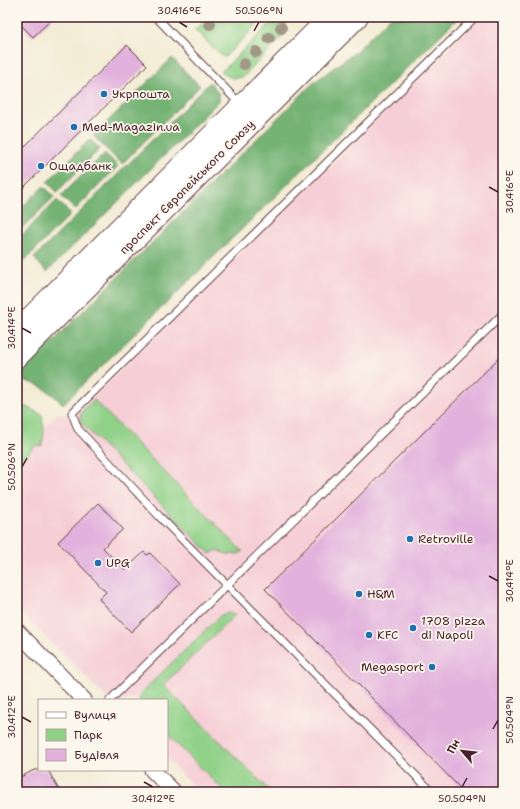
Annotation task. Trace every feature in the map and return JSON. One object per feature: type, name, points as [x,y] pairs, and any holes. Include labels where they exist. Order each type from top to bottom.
[{"type":"main road","name":"проспект Європейського Союзу","points":[[17,331],[330,17]]},
{"type":"main road","name":"проспект Європейського Союзу","points":[[17,357],[356,17]]},
{"type":"street","points":[[17,631],[83,699]]},
{"type":"street","points":[[153,771],[174,792]]},
{"type":"lane","points":[[156,17],[242,105]]},
{"type":"lane","points":[[432,792],[159,516],[78,429],[72,413],[475,17]]},
{"type":"lane","points":[[111,699],[503,314]]},
{"type":"shaded area","points":[[481,17],[503,17],[503,792],[199,792],[168,760],[168,699],[108,699],[17,609],[17,453],[57,414],[75,415]]},
{"type":"green space","points":[[208,17],[265,17],[224,58],[195,30]]},
{"type":"green space","points":[[277,17],[286,17],[286,33],[243,77],[231,78],[221,72]]},
{"type":"green space","points":[[390,17],[459,17],[63,404],[53,395],[37,385],[31,382],[17,380],[17,377],[313,83],[354,53]]},
{"type":"green space","points":[[172,58],[200,86],[122,164],[93,136]]},
{"type":"green space","points":[[210,82],[219,94],[219,101],[47,272],[34,258]]},
{"type":"green space","points":[[90,139],[100,149],[57,192],[47,182]]},
{"type":"green space","points":[[105,153],[118,166],[75,210],[61,196]]},
{"type":"green space","points":[[44,186],[54,197],[17,233],[17,212]]},
{"type":"green space","points":[[57,200],[71,214],[19,266],[17,264],[17,240]]},
{"type":"green space","points":[[94,400],[243,552],[230,554],[217,550],[210,554],[82,424],[80,416],[84,409]]},
{"type":"green space","points":[[17,405],[27,407],[42,415],[44,431],[42,446],[36,445],[17,465]]},
{"type":"green space","points":[[228,613],[236,614],[163,685],[271,792],[225,792],[168,735],[168,699],[139,699],[140,694],[221,615]]},
{"type":"building","points":[[17,17],[54,17],[33,37],[17,21]]},
{"type":"building","points":[[127,45],[147,65],[17,194],[17,154]]},
{"type":"building","name":"Retroville","points":[[503,354],[503,792],[464,792],[265,589]]},
{"type":"building","name":"UPG","points":[[98,503],[123,529],[103,548],[125,570],[144,552],[147,555],[150,553],[180,584],[131,632],[99,599],[106,592],[58,542]]},
{"type":"building","points":[[34,770],[49,771],[60,792],[17,792],[17,779]]},
{"type":"place","name":"Укрпошта","points":[[104,94]]},
{"type":"place","name":"Med-Magazin.ua","points":[[74,127]]},
{"type":"place","name":"Ощадбанк","points":[[41,166]]},
{"type":"place","name":"Retroville","points":[[410,539]]},
{"type":"place","name":"UPG","points":[[98,563]]},
{"type":"place","name":"H&M","points":[[359,594]]},
{"type":"place","name":"1708 pizza di Napoli","points":[[413,628]]},
{"type":"place","name":"KFC","points":[[369,635]]},
{"type":"place","name":"Megasport","points":[[432,667]]}]
